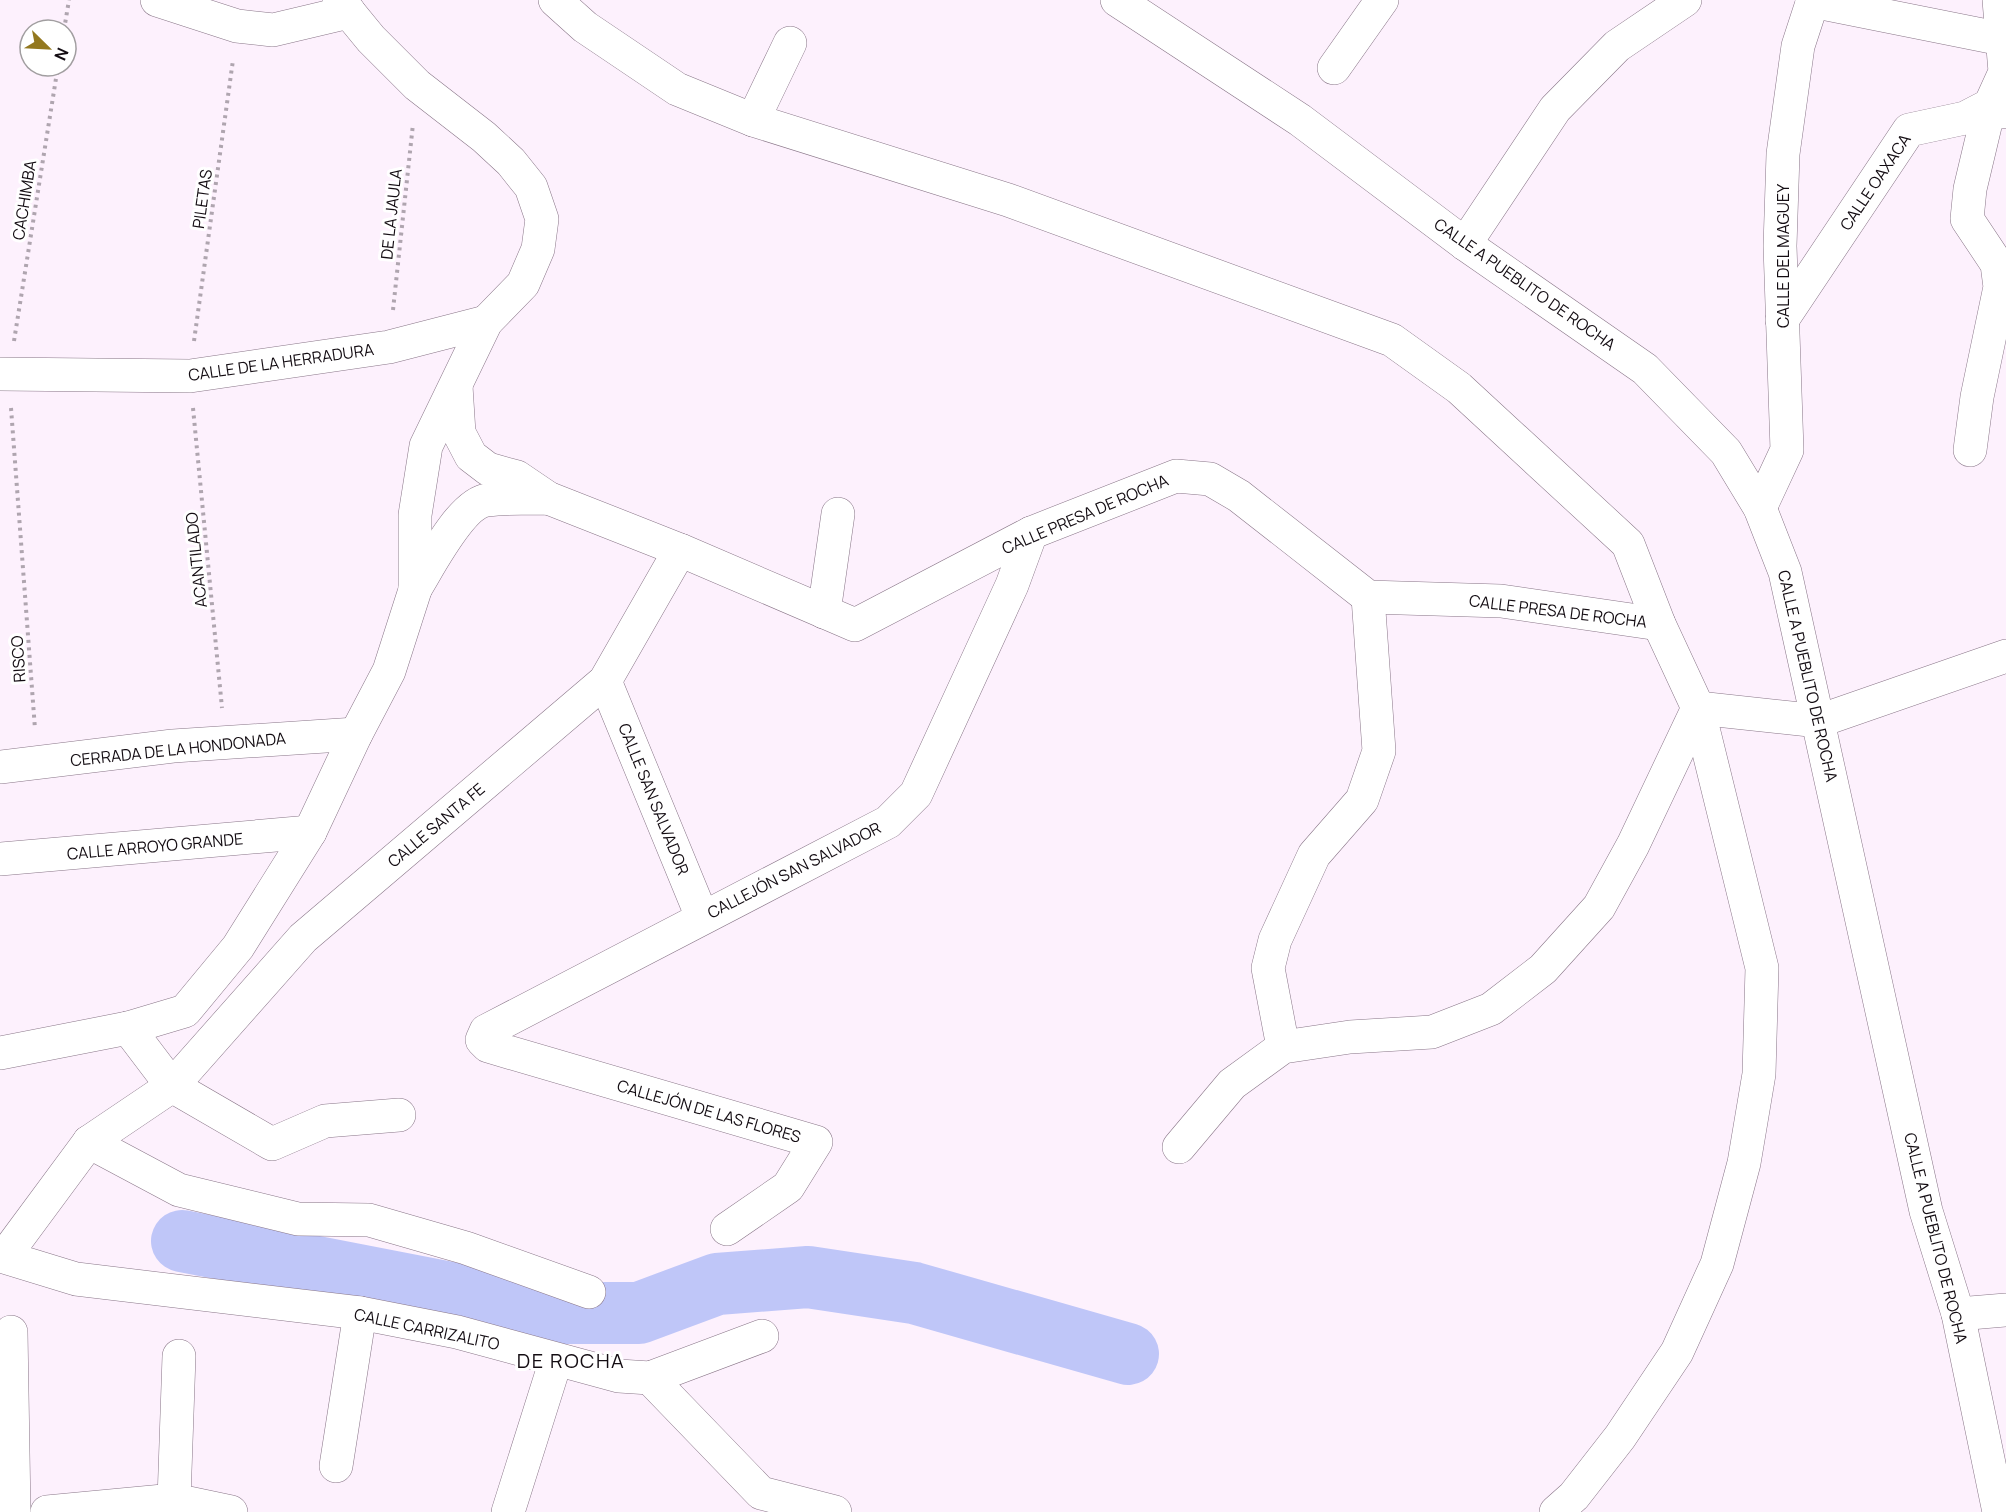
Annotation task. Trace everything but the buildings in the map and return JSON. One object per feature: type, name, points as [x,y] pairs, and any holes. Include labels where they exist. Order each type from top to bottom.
[{"type":"street","points":[[0,1053],[128,1028],[185,1011],[238,947],[310,832],[356,734],[389,671],[415,590],[415,515],[426,446],[486,322],[523,284],[538,249],[542,219],[531,186],[511,162],[417,85],[371,39],[344,6],[273,30],[237,26],[157,0]]},
{"type":"street","points":[[555,0],[585,27],[677,89],[753,120],[1008,200],[1392,340],[1459,388],[1628,544],[1659,624],[1698,708],[1762,968],[1759,1074],[1744,1163],[1717,1264],[1677,1352],[1575,1507]]},
{"type":"street","name":"CALLE A PUEBLITO DE ROCHA","points":[[1117,0],[1300,120],[1465,244],[1645,369],[1726,452],[1760,508],[1785,572],[1926,1211],[1958,1314],[1999,1512]]},
{"type":"street","points":[[1334,68],[1382,0]]},
{"type":"street","points":[[1813,0],[2002,39]]},
{"type":"street","name":"CALLE DEL MAGUEY","points":[[1760,508],[1787,450],[1780,246],[1784,154],[1798,46],[1813,0]]},
{"type":"street","points":[[1970,450],[1977,398],[2003,285],[1997,264],[1967,219],[1970,189],[1998,109],[2005,72],[1999,0]]},
{"type":"street","points":[[1465,244],[1555,109],[1617,46],[1672,3]]},
{"type":"street","points":[[753,120],[790,43]]},
{"type":"street","name":"CALLE OAXACA","points":[[1782,320],[1909,130],[1998,109]]},
{"type":"street","name":"CALLE DE LA HERRADURA","points":[[4,374],[190,376],[389,346],[486,322]]},
{"type":"street","name":"CALLE PRESA DE ROCHA","points":[[456,385],[459,433],[471,456],[488,469],[517,477],[548,498],[680,550],[855,625],[1031,533],[1176,476],[1210,478],[1239,496],[1368,597],[1501,601],[1659,624]]},
{"type":"street","name":"CALLE PRESA DE ROCHA","points":[[415,590],[450,532],[466,513],[485,500],[548,498]]},
{"type":"street","points":[[824,612],[838,513]]},
{"type":"street","name":"CALLEJÓN SAN SALVADOR","points":[[482,1040],[486,1031],[888,822],[916,794],[1012,585],[1031,533]]},
{"type":"street","name":"CALLE SANTA FE","points":[[4,1257],[89,1142],[172,1086],[303,938],[605,681],[680,550]]},
{"type":"street","points":[[1283,1047],[1268,968],[1275,940],[1314,855],[1362,800],[1378,751],[1368,597]]},
{"type":"street","points":[[1698,708],[1819,721],[2006,656]]},
{"type":"street","name":"CALLE SAN SALVADOR","points":[[605,681],[702,917]]},
{"type":"street","points":[[1179,1147],[1232,1084],[1283,1047],[1350,1037],[1432,1032],[1491,1009],[1543,969],[1599,907],[1633,845],[1698,708]]},
{"type":"street","name":"CERRADA DE LA HONDONADA","points":[[0,767],[225,742],[356,734]]},
{"type":"street","name":"CALLE ARROYO GRANDE","points":[[0,859],[310,832]]},
{"type":"street","points":[[128,1028],[172,1086],[272,1144],[325,1121],[399,1115]]},
{"type":"street","name":"CALLEJÓN DE LAS FLORES","points":[[482,1040],[488,1046],[499,1050],[816,1143],[788,1187],[727,1229]]},
{"type":"street","points":[[89,1142],[180,1190],[298,1219],[369,1220],[466,1248],[589,1292]]},
{"type":"street","name":"CALLE CARRIZALITO","points":[[4,1257],[76,1279],[360,1313],[457,1332],[619,1376],[650,1378]]},
{"type":"street","points":[[1958,1314],[2006,1310]]},
{"type":"street","points":[[336,1466],[360,1313]]},
{"type":"street","points":[[11,1332],[14,1512]]},
{"type":"street","points":[[762,1336],[650,1378],[761,1493],[835,1512]]},
{"type":"street","points":[[174,1500],[179,1356]]},
{"type":"street","points":[[508,1512],[556,1360]]},
{"type":"street","points":[[47,1512],[174,1500],[231,1512]]},
{"type":"path","points":[[66,18],[69,0]]},
{"type":"path","name":"PILETAS","points":[[190,376],[237,26]]},
{"type":"path","name":"CACHIMBA","points":[[4,374],[56,78]]},
{"type":"path","name":"DE LA JAULA","points":[[389,346],[417,85]]},
{"type":"path","name":"RISCO","points":[[4,374],[38,764]]},
{"type":"path","name":"ACANTILADO","points":[[190,376],[225,742]]},
{"type":"waterway","points":[[182,1241],[554,1313],[639,1313],[717,1284],[808,1277],[914,1293],[1128,1354]]},
{"type":"district","name":"DE ROCHA","points":[[571,1361]]}]
